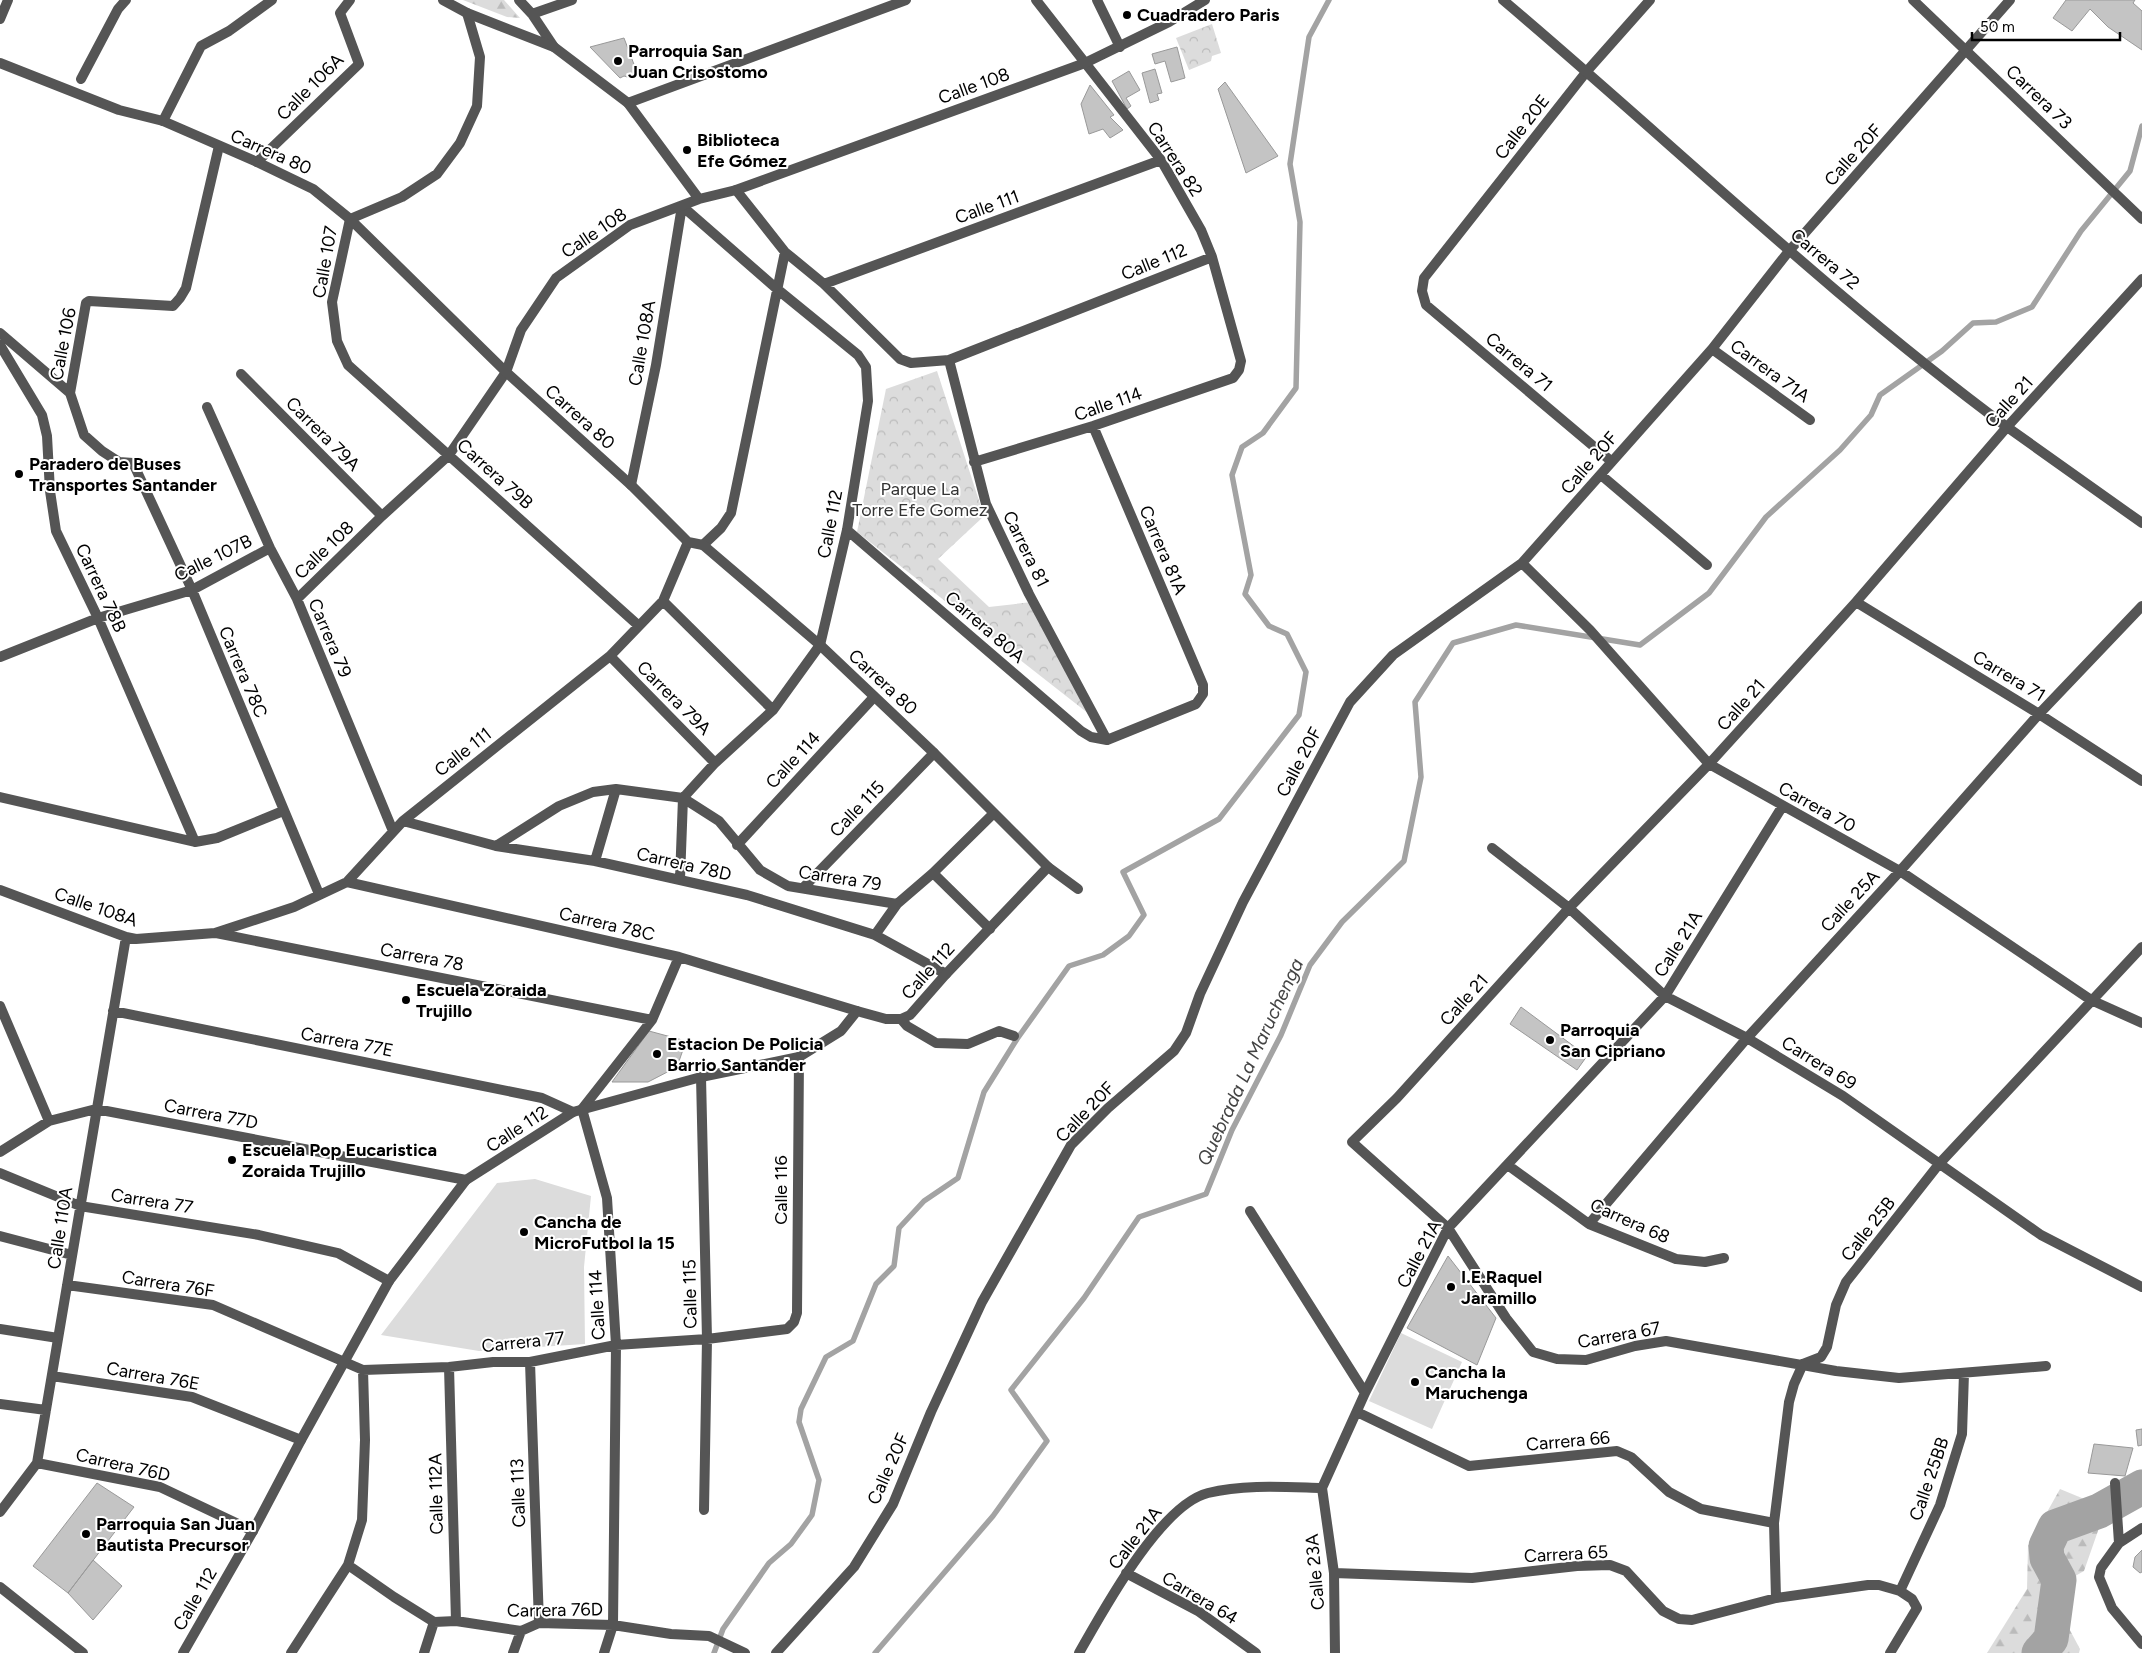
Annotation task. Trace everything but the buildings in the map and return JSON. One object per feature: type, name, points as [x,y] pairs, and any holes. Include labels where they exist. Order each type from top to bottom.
[{"type":"street","points":[[0,19],[8,0]]},
{"type":"street","points":[[81,79],[118,9],[126,0]]},
{"type":"street","points":[[163,121],[202,46],[229,31],[272,0]]},
{"type":"street","name":"Calle 106A","points":[[258,162],[359,64],[340,13],[350,0]]},
{"type":"street","points":[[443,0],[467,13],[554,47],[628,103],[699,199]]},
{"type":"street","points":[[519,0],[532,14],[554,47]]},
{"type":"street","points":[[532,14],[572,0]]},
{"type":"street","points":[[628,103],[906,0]]},
{"type":"street","name":"Carrera 82","points":[[1036,0],[1161,160],[1201,230],[1212,257],[1241,361]]},
{"type":"street","points":[[1097,0],[1120,47]]},
{"type":"street","name":"Calle 108","points":[[297,599],[382,516],[449,455],[506,372],[521,330],[556,278],[630,225],[699,199],[736,190],[1085,63],[1170,22],[1205,0]]},
{"type":"street","name":"Carrera 72","points":[[1503,0],[1587,71],[1789,251],[1944,381],[2142,524]]},
{"type":"street","name":"Calle 20E","points":[[1424,278],[1587,71],[1650,0]]},
{"type":"street","name":"Carrera 73","points":[[1912,0],[2117,193],[2142,219]]},
{"type":"street","name":"Calle 20F","points":[[776,1653],[854,1567],[893,1504],[931,1412],[982,1302],[1071,1146],[1108,1108],[1174,1051],[1186,1034],[1200,994],[1242,902],[1350,702],[1393,655],[1522,564],[1601,475],[1611,461],[1712,349],[1789,251],[2010,0]]},
{"type":"street","points":[[350,219],[402,196],[437,174],[460,143],[477,106],[480,57],[467,13]]},
{"type":"street","name":"Carrera 80","points":[[0,63],[119,110],[163,121],[258,162],[314,189],[350,219],[506,372],[631,485],[688,542],[703,545],[820,645],[934,753],[1048,868],[1078,889]]},
{"type":"street","name":"Calle 106","points":[[70,393],[84,307],[89,301],[173,306],[180,298],[186,288],[219,146]]},
{"type":"street","name":"Calle 111","points":[[824,284],[1161,160]]},
{"type":"street","points":[[736,190],[785,252],[824,284]]},
{"type":"street","name":"Calle 112","points":[[682,206],[777,289],[858,355],[866,367],[868,401],[847,530],[820,645],[774,710],[715,763],[683,798]]},
{"type":"street","name":"Calle 108A","points":[[631,485],[656,365],[682,206]]},
{"type":"street","name":"Calle 107","points":[[337,341],[332,302],[350,219]]},
{"type":"street","points":[[703,545],[721,528],[731,513],[785,252]]},
{"type":"street","name":"Calle 112","points":[[824,284],[900,360],[911,362],[949,360],[1212,257]]},
{"type":"street","name":"Carrera 71","points":[[1424,278],[1422,291],[1426,304],[1611,461]]},
{"type":"street","name":"Calle 21","points":[[1352,1142],[1403,1091],[1569,908],[1709,764],[1856,602],[2007,427],[2142,279]]},
{"type":"street","points":[[0,333],[70,393]]},
{"type":"street","name":"Carrera 79B","points":[[337,341],[348,366],[639,626]]},
{"type":"street","name":"Carrera 78B","points":[[0,345],[42,415],[47,436],[50,490],[56,531],[98,618],[195,842]]},
{"type":"street","name":"Carrera 71A","points":[[1712,349],[1810,420]]},
{"type":"street","name":"Carrera 81","points":[[949,360],[986,504],[1029,594],[1107,740]]},
{"type":"street","name":"Calle 114","points":[[974,462],[1093,426],[1233,378],[1239,370],[1241,361]]},
{"type":"street","name":"Carrera 79A","points":[[241,374],[382,516]]},
{"type":"street","name":"Carrera 78C","points":[[70,393],[84,435],[102,451],[119,462],[133,463],[192,590],[319,894]]},
{"type":"street","name":"Carrera 79","points":[[207,407],[270,548],[297,599],[393,831]]},
{"type":"street","name":"Carrera 81A","points":[[1093,426],[1203,686],[1203,694],[1196,704],[1107,740]]},
{"type":"street","points":[[1601,475],[1707,565]]},
{"type":"street","name":"Carrera 80A","points":[[847,530],[1081,731],[1091,737],[1107,740]]},
{"type":"street","name":"Calle 111","points":[[215,933],[294,907],[347,882],[403,821],[610,656],[664,601],[688,542]]},
{"type":"street","name":"Calle 107B","points":[[0,657],[98,618],[192,590],[270,548]]},
{"type":"street","name":"Carrera 70","points":[[1522,564],[1590,630],[1709,764],[1900,872],[2091,1000],[2142,1023]]},
{"type":"street","points":[[664,601],[774,710]]},
{"type":"street","name":"Carrera 71","points":[[1856,602],[2039,714],[2142,781]]},
{"type":"street","name":"Calle 25A","points":[[1589,1224],[1747,1038],[1900,872],[2039,714],[2142,606]]},
{"type":"street","name":"Carrera 79A","points":[[610,656],[715,763]]},
{"type":"street","name":"Calle 114","points":[[737,845],[874,697]]},
{"type":"street","name":"Calle 115","points":[[803,888],[934,753]]},
{"type":"street","points":[[595,861],[616,789]]},
{"type":"street","name":"Carrera 79","points":[[496,846],[559,806],[593,792],[616,789],[683,798],[719,821],[737,845],[760,870],[788,886],[897,904]]},
{"type":"street","points":[[0,797],[195,842],[217,838],[284,811]]},
{"type":"street","points":[[680,879],[683,798]]},
{"type":"street","name":"Calle 21A","points":[[1078,1653],[1126,1573],[1170,1517],[1190,1499],[1208,1493],[1257,1488],[1322,1488],[1365,1393],[1448,1228],[1665,996],[1782,807]]},
{"type":"street","points":[[876,935],[897,904],[933,873],[993,814]]},
{"type":"street","name":"Carrera 78D","points":[[403,821],[496,846],[595,861],[747,895],[876,935],[946,974]]},
{"type":"street","name":"Carrera 69","points":[[1492,848],[1569,908],[1665,996],[1747,1038],[1843,1096],[2041,1234],[2142,1287]]},
{"type":"street","name":"Calle 112","points":[[183,1653],[253,1531],[388,1281],[466,1180],[577,1111],[701,1077],[799,1058],[841,1031],[857,1011],[886,1019],[901,1019],[910,1015],[946,974],[1048,868]]},
{"type":"street","points":[[933,873],[990,929]]},
{"type":"street","name":"Carrera 78C","points":[[347,882],[679,957],[857,1011]]},
{"type":"street","name":"Calle 108A","points":[[0,890],[126,937],[136,939],[215,933]]},
{"type":"street","name":"Carrera 78","points":[[215,933],[652,1020]]},
{"type":"street","name":"Calle 110A","points":[[0,1512],[38,1463],[126,937]]},
{"type":"street","name":"Calle 25B","points":[[1803,1364],[1821,1357],[1827,1348],[1836,1305],[1846,1282],[1939,1164],[2142,947]]},
{"type":"street","points":[[577,1111],[652,1020],[679,957]]},
{"type":"street","points":[[0,1006],[49,1121]]},
{"type":"street","name":"Carrera 77E","points":[[113,1011],[542,1098],[577,1111]]},
{"type":"street","points":[[901,1019],[907,1026],[936,1043],[968,1044],[999,1031],[1014,1036]]},
{"type":"street","name":"Calle 116","points":[[794,1322],[797,1313],[799,1058]]},
{"type":"street","name":"Calle 115","points":[[701,1077],[708,1340],[704,1510]]},
{"type":"street","points":[[0,1152],[49,1121],[96,1109]]},
{"type":"street","name":"Carrera 77D","points":[[96,1109],[466,1180]]},
{"type":"street","name":"Calle 114","points":[[577,1111],[607,1198],[616,1345],[613,1626],[604,1653]]},
{"type":"street","name":"Carrera 67","points":[[1352,1142],[1448,1228],[1506,1318],[1533,1352],[1557,1359],[1586,1360],[1635,1346],[1666,1341],[1803,1364],[1836,1372],[1899,1378],[2046,1366]]},
{"type":"street","name":"Carrera 68","points":[[1508,1166],[1589,1224],[1676,1259],[1706,1262],[1724,1258]]},
{"type":"street","name":"Carrera 77","points":[[0,1173],[80,1206],[250,1233],[338,1253],[388,1281]]},
{"type":"street","points":[[1250,1211],[1365,1393]]},
{"type":"street","points":[[0,1236],[72,1254]]},
{"type":"street","name":"Carrera 76F","points":[[67,1285],[213,1305],[344,1361]]},
{"type":"street","name":"Carrera 77","points":[[344,1361],[363,1370],[449,1367],[493,1362],[530,1362],[616,1345],[708,1340],[787,1329],[794,1322]]},
{"type":"street","points":[[0,1329],[58,1338]]},
{"type":"street","name":"Calle 113","points":[[530,1362],[539,1623]]},
{"type":"street","points":[[1776,1598],[1774,1523],[1789,1402],[1794,1384],[1803,1364]]},
{"type":"street","name":"Calle 112A","points":[[449,1367],[456,1621]]},
{"type":"street","points":[[291,1653],[348,1565],[362,1520],[365,1440],[363,1370]]},
{"type":"street","name":"Calle 25BB","points":[[1900,1591],[1940,1505],[1962,1434],[1964,1373]]},
{"type":"street","name":"Carrera 76E","points":[[52,1376],[192,1397],[301,1440]]},
{"type":"street","points":[[0,1404],[46,1410]]},
{"type":"street","name":"Carrera 66","points":[[1357,1412],[1469,1466],[1617,1451],[1631,1457],[1669,1492],[1701,1509],[1774,1523]]},
{"type":"street","name":"Carrera 76D","points":[[38,1463],[160,1487],[253,1531]]},
{"type":"street","points":[[2116,1483],[2119,1543]]},
{"type":"street","name":"Calle 23A","points":[[1322,1488],[1334,1573],[1335,1653]]},
{"type":"street","points":[[2136,1653],[2142,1645],[2112,1608],[2099,1577],[2101,1568],[2119,1543],[2142,1528]]},
{"type":"street","points":[[348,1565],[434,1622],[424,1653]]},
{"type":"street","name":"Carrera 65","points":[[1334,1573],[1472,1578],[1577,1566],[1610,1565],[1626,1571],[1663,1610],[1679,1619],[1692,1620],[1776,1598],[1868,1585],[1879,1585],[1900,1591]]},
{"type":"street","name":"Carrera 64","points":[[1126,1573],[1198,1611],[1256,1653]]},
{"type":"street","points":[[0,1587],[83,1653]]},
{"type":"street","points":[[1890,1653],[1916,1608],[1912,1599],[1900,1591]]},
{"type":"street","name":"Carrera 76D","points":[[434,1622],[456,1621],[521,1631],[539,1623],[613,1626],[671,1634],[709,1636],[745,1653]]},
{"type":"street","points":[[513,1653],[521,1631]]},
{"type":"green space","points":[[463,0],[504,0],[520,18],[507,17]]},
{"type":"green space","points":[[1212,24],[1221,53],[1212,56],[1211,61],[1189,70],[1176,38]]},
{"type":"green space","name":"Parque La Torre Efe Gomez","points":[[937,371],[984,516],[938,559],[989,607],[1032,602],[1089,714],[857,532],[886,389]]},
{"type":"green space","name":"Cancha de MicroFutbol la 15","points":[[535,1179],[591,1196],[584,1267],[585,1344],[479,1351],[381,1335],[497,1183]]},
{"type":"green space","name":"Cancha la Maruchenga","points":[[1401,1333],[1462,1362],[1432,1429],[1369,1401]]},
{"type":"green space","points":[[2060,1489],[2106,1508],[2084,1571],[2049,1591],[2080,1649],[2079,1653],[1987,1653],[2027,1589],[2028,1546]]},
{"type":"waterway","points":[[714,1653],[723,1629],[769,1563],[791,1544],[812,1515],[819,1480],[799,1422],[801,1409],[826,1357],[853,1341],[876,1284],[894,1266],[899,1228],[924,1201],[958,1178],[984,1092],[1017,1039],[1069,966],[1103,955],[1129,936],[1144,915],[1123,872],[1219,819],[1299,715],[1306,672],[1287,634],[1269,626],[1245,594],[1251,575],[1232,475],[1242,447],[1263,433],[1296,388],[1300,222],[1290,164],[1309,37],[1329,0]]},
{"type":"waterway","name":"Quebrada La Maruchenga","points":[[875,1653],[993,1516],[1047,1441],[1011,1390],[1084,1298],[1139,1217],[1206,1194],[1232,1130],[1281,1035],[1310,965],[1342,922],[1404,861],[1421,777],[1415,702],[1453,643],[1516,625],[1640,645],[1709,593],[1766,517],[1840,450],[1871,415],[1880,395],[1942,351],[1973,323],[1996,322],[2032,307],[2081,231],[2130,171],[2142,126]]},
{"type":"waterway","points":[[2039,1653],[2051,1639],[2059,1580],[2047,1558],[2046,1546],[2055,1527],[2099,1511],[2142,1487]]},
{"type":"place","name":"Cuadradero Paris","points":[[1127,15]]},
{"type":"place","name":"Parroquia San Juan Crisostomo","points":[[618,61]]},
{"type":"place","name":"Biblioteca Efe Gómez","points":[[687,150]]},
{"type":"place","name":"Paradero de Buses Transportes Santander","points":[[19,474]]},
{"type":"place","name":"Escuela Zoraida Trujillo","points":[[406,1000]]},
{"type":"place","name":"Parroquia San Cipriano","points":[[1550,1040]]},
{"type":"place","name":"Estacion De Policia Barrio Santander","points":[[657,1054]]},
{"type":"place","name":"Escuela Pop Eucaristica Zoraida Trujillo","points":[[232,1160]]},
{"type":"place","name":"Cancha de MicroFutbol la 15","points":[[524,1232]]},
{"type":"place","name":"I.E.Raquel Jaramillo","points":[[1451,1287]]},
{"type":"place","name":"Cancha la Maruchenga","points":[[1415,1382]]},
{"type":"place","name":"Parroquia San Juan Bautista Precursor","points":[[86,1534]]}]
